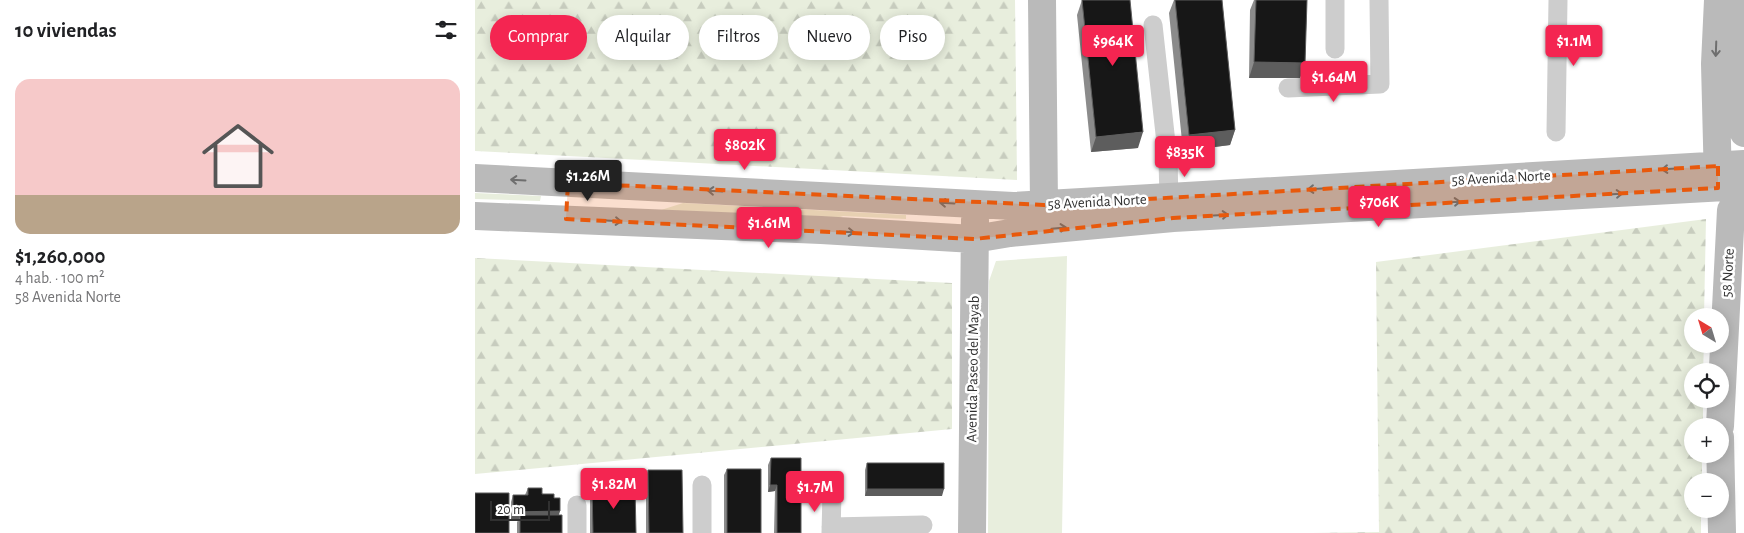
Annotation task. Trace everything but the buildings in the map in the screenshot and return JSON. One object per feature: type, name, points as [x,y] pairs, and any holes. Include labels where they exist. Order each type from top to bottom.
[{"type":"main road","points":[[1042,0],[1044,205]]},
{"type":"main road","name":"58 Norte","points":[[1730,2],[1739,67],[1744,133]]},
{"type":"main road","name":"58 Norte","points":[[1720,418],[1733,184],[1715,64],[1730,2]]},
{"type":"main road","name":"58 Avenida Norte","points":[[475,178],[975,205],[1044,205],[1169,198],[1733,184]]},
{"type":"main road","points":[[565,219],[568,183]]},
{"type":"main road","name":"58 Avenida Norte","points":[[975,239],[1010,233],[1173,218],[1733,184]]},
{"type":"main road","name":"Avenida Paseo del Mayab","points":[[972,533],[975,205]]},
{"type":"main road","points":[[475,216],[975,239]]},
{"type":"main road","points":[[1721,463],[1722,533]]},
{"type":"street","points":[[1335,0],[1335,49]]},
{"type":"street","points":[[1288,88],[1380,84],[1379,0]]},
{"type":"street","points":[[1556,132],[1558,0]]},
{"type":"street","points":[[1153,25],[1168,161],[1169,198]]},
{"type":"street","points":[[702,485],[702,533]]},
{"type":"street","points":[[832,493],[831,530],[923,525]]},
{"type":"street","points":[[577,505],[577,533]]},
{"type":"highlighted area","points":[[1718,166],[1718,188],[1173,218],[974,239],[566,219],[568,183],[1044,205]]},
{"type":"green space","points":[[475,0],[1015,0],[1017,180],[475,151]]},
{"type":"green space","points":[[475,193],[541,196],[540,201],[475,199]]},
{"type":"green space","points":[[683,203],[906,215],[906,219],[843,216],[823,223],[658,211]]},
{"type":"green space","points":[[1706,219],[1704,308],[1684,308],[1684,353],[1704,353],[1703,363],[1684,363],[1684,408],[1703,408],[1703,418],[1684,418],[1684,463],[1702,463],[1702,473],[1684,473],[1684,518],[1701,518],[1701,533],[1312,533],[1379,532],[1376,262]]},
{"type":"green space","points":[[1067,256],[1062,533],[988,533],[989,281],[996,261]]},
{"type":"green space","points":[[475,258],[952,283],[952,429],[475,474]]}]
